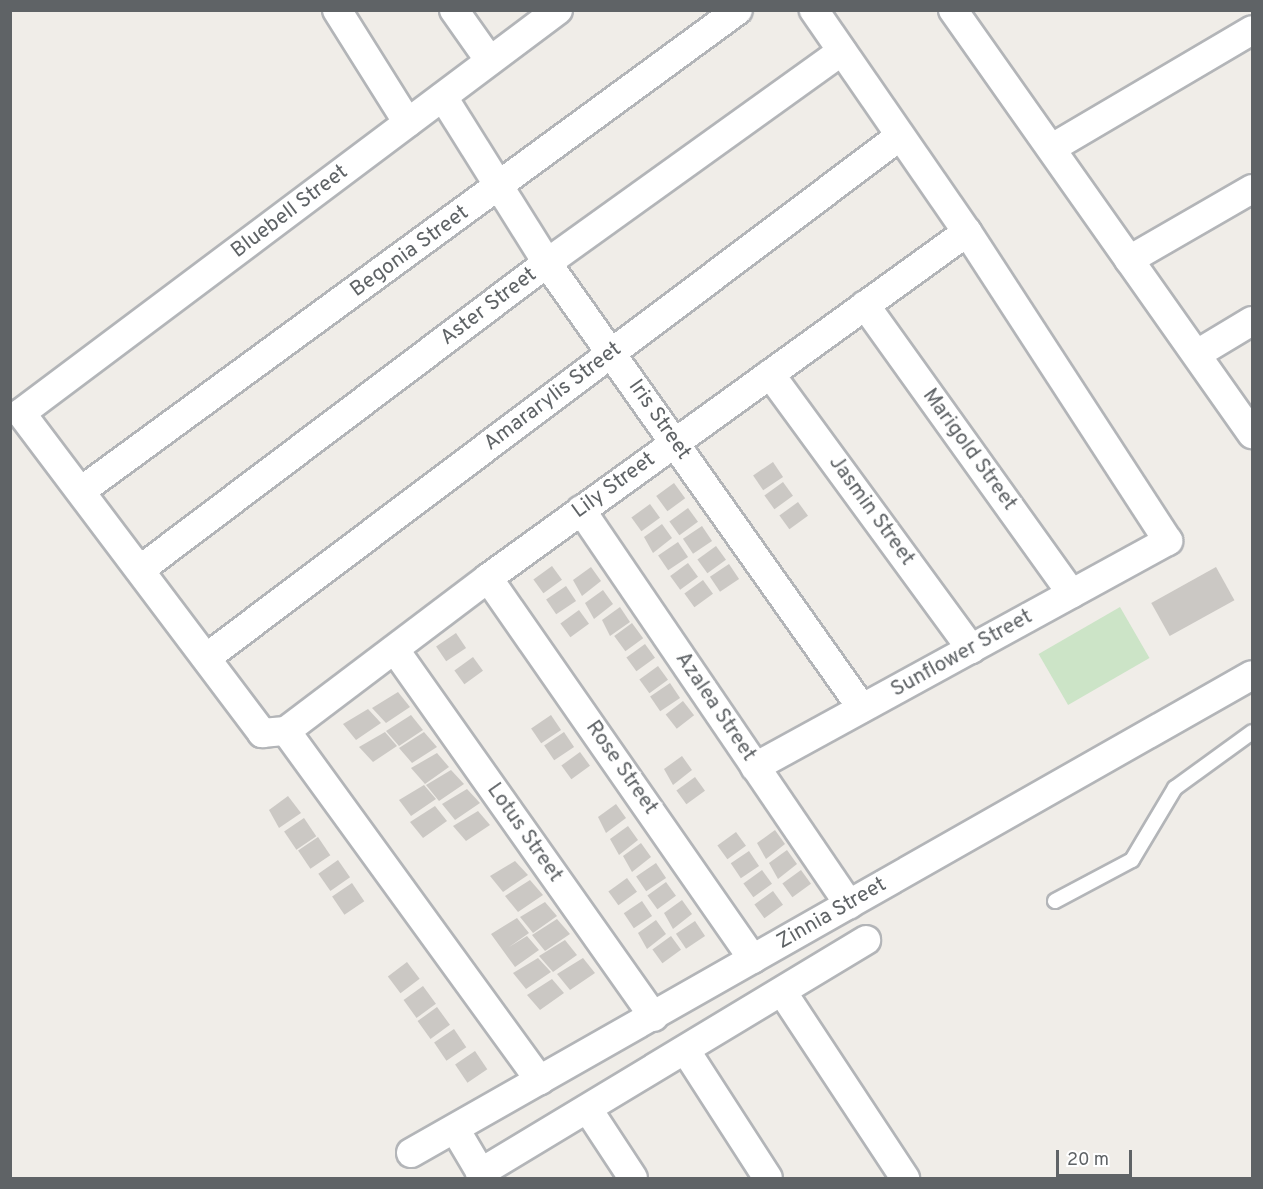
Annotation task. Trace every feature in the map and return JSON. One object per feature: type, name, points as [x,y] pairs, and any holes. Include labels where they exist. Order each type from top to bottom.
[{"type":"street","points":[[337,10],[408,123]]},
{"type":"street","points":[[454,10],[490,61]]},
{"type":"street","name":"Bluebell Street","points":[[81,491],[21,413],[558,10]]},
{"type":"street","name":"Begonia Street","points":[[81,491],[738,10]]},
{"type":"street","points":[[814,10],[967,232]]},
{"type":"street","points":[[953,10],[1252,434]]},
{"type":"street","points":[[1052,148],[1252,30]]},
{"type":"street","name":"Aster Street","points":[[141,569],[547,263],[842,51]]},
{"type":"street","name":"Iris Street","points":[[442,97],[547,263],[862,708]]},
{"type":"street","name":"Amararylis Street","points":[[206,658],[900,136]]},
{"type":"street","points":[[1129,260],[1252,189]]},
{"type":"street","name":"Lily Street","points":[[274,732],[395,650],[581,510],[967,232]]},
{"type":"street","name":"Sunflower Street","points":[[755,767],[1168,541],[967,232]]},
{"type":"street","name":"Marigold Street","points":[[865,306],[1072,594]]},
{"type":"street","points":[[1197,354],[1252,321]]},
{"type":"street","name":"Jasmin Street","points":[[770,374],[971,649]]},
{"type":"street","points":[[81,491],[206,658],[274,732],[540,1080]]},
{"type":"street","name":"Azalea Street","points":[[581,510],[849,904]]},
{"type":"street","name":"Rose Street","points":[[488,578],[753,959]]},
{"type":"street","name":"Lotus Street","points":[[395,650],[654,1017]]},
{"type":"street","name":"Zinnia Street","points":[[411,1153],[654,1017],[1252,675]]},
{"type":"street","points":[[455,1129],[482,1176],[866,940]]},
{"type":"street","points":[[783,993],[905,1179]]},
{"type":"street","points":[[686,1051],[768,1179]]},
{"type":"street","points":[[589,1111],[633,1179]]},
{"type":"lane","points":[[1055,900],[1132,860],[1175,788],[1252,732]]},
{"type":"green space","points":[[1120,607],[1150,658],[1068,705],[1039,654]]},
{"type":"building","points":[[773,462],[783,477],[763,490],[753,475]]},
{"type":"building","points":[[783,482],[793,496],[774,509],[764,496]]},
{"type":"building","points":[[674,483],[685,498],[667,511],[656,496]]},
{"type":"building","points":[[798,502],[808,516],[789,529],[779,516]]},
{"type":"building","points":[[650,504],[660,518],[641,531],[631,518]]},
{"type":"building","points":[[688,508],[698,522],[679,535],[669,522]]},
{"type":"building","points":[[662,524],[672,538],[653,553],[644,537]]},
{"type":"building","points":[[702,526],[712,541],[693,554],[683,539]]},
{"type":"building","points":[[678,542],[688,557],[668,570],[658,555]]},
{"type":"building","points":[[716,546],[726,560],[707,573],[697,560]]},
{"type":"building","points":[[688,563],[698,577],[680,590],[670,576]]},
{"type":"building","points":[[729,564],[739,579],[720,592],[710,577]]},
{"type":"building","points":[[552,566],[562,580],[543,593],[533,580]]},
{"type":"building","points":[[591,567],[601,581],[582,596],[573,580]]},
{"type":"building","points":[[1216,567],[1234,600],[1170,636],[1151,603]]},
{"type":"building","points":[[703,580],[713,594],[694,607],[684,594]]},
{"type":"building","points":[[566,586],[576,601],[556,614],[546,599]]},
{"type":"building","points":[[603,590],[613,604],[594,619],[585,603]]},
{"type":"building","points":[[620,607],[630,622],[610,636],[602,620]]},
{"type":"building","points":[[579,610],[589,624],[570,637],[560,624]]},
{"type":"building","points":[[632,623],[643,638],[625,651],[614,636]]},
{"type":"building","points":[[456,633],[466,648],[446,661],[436,646]]},
{"type":"building","points":[[645,644],[655,658],[636,671],[626,658]]},
{"type":"building","points":[[473,657],[483,671],[464,684],[454,671]]},
{"type":"building","points":[[658,666],[668,680],[649,693],[639,680]]},
{"type":"building","points":[[670,683],[680,698],[660,711],[650,696]]},
{"type":"building","points":[[398,692],[410,707],[386,723],[372,708]]},
{"type":"building","points":[[683,701],[694,715],[677,729],[666,715]]},
{"type":"building","points":[[368,709],[381,723],[356,740],[343,724]]},
{"type":"building","points":[[411,715],[423,730],[399,746],[386,731]]},
{"type":"building","points":[[551,715],[561,730],[541,743],[531,728]]},
{"type":"building","points":[[385,732],[397,746],[373,762],[359,747]]},
{"type":"building","points":[[424,732],[437,747],[412,763],[399,748]]},
{"type":"building","points":[[564,732],[574,747],[554,760],[544,745]]},
{"type":"building","points":[[580,752],[590,766],[571,779],[561,766]]},
{"type":"building","points":[[437,753],[449,767],[425,784],[411,768]]},
{"type":"building","points":[[682,756],[692,770],[673,785],[664,769]]},
{"type":"building","points":[[451,770],[464,784],[439,801],[426,785]]},
{"type":"building","points":[[695,777],[705,791],[686,804],[676,791]]},
{"type":"building","points":[[424,785],[436,799],[411,816],[399,800]]},
{"type":"building","points":[[467,789],[480,803],[455,820],[442,804]]},
{"type":"building","points":[[288,796],[301,813],[279,828],[269,810]]},
{"type":"building","points":[[616,804],[626,818],[606,833],[598,817]]},
{"type":"building","points":[[435,806],[447,821],[423,838],[410,822]]},
{"type":"building","points":[[478,811],[490,825],[466,841],[453,826]]},
{"type":"building","points":[[304,818],[316,836],[296,850],[284,831]]},
{"type":"building","points":[[628,826],[638,840],[619,855],[610,839]]},
{"type":"building","points":[[775,830],[785,844],[766,859],[757,843]]},
{"type":"building","points":[[736,832],[746,846],[727,859],[717,846]]},
{"type":"building","points":[[318,837],[330,855],[310,869],[298,850]]},
{"type":"building","points":[[641,843],[651,857],[632,872],[623,856]]},
{"type":"building","points":[[787,850],[797,864],[778,879],[769,863]]},
{"type":"building","points":[[749,851],[759,866],[741,878],[731,863]]},
{"type":"building","points":[[338,860],[350,877],[330,891],[318,874]]},
{"type":"building","points":[[515,861],[528,875],[503,892],[490,876]]},
{"type":"building","points":[[656,863],[666,878],[646,891],[636,876]]},
{"type":"building","points":[[762,870],[772,884],[753,897],[743,884]]},
{"type":"building","points":[[801,870],[811,884],[792,897],[782,884]]},
{"type":"building","points":[[627,878],[637,892],[618,905],[608,892]]},
{"type":"building","points":[[530,880],[543,895],[518,912],[505,896]]},
{"type":"building","points":[[666,882],[676,896],[657,909],[647,896]]},
{"type":"building","points":[[352,883],[364,901],[344,915],[332,896]]},
{"type":"building","points":[[773,891],[783,905],[764,918],[754,905]]},
{"type":"building","points":[[682,900],[692,914],[673,929],[664,913]]},
{"type":"building","points":[[642,901],[652,916],[634,928],[624,913]]},
{"type":"building","points":[[545,902],[557,916],[533,933],[520,917]]},
{"type":"building","points":[[517,918],[529,933],[509,947],[527,936],[539,950],[515,967],[491,934]]},
{"type":"building","points":[[557,919],[570,934],[545,951],[532,935]]},
{"type":"building","points":[[656,920],[666,934],[647,949],[638,933]]},
{"type":"building","points":[[695,921],[705,936],[686,949],[676,934]]},
{"type":"building","points":[[671,936],[681,950],[662,963],[652,950]]},
{"type":"building","points":[[565,940],[577,955],[553,972],[539,956]]},
{"type":"building","points":[[538,958],[551,972],[526,989],[513,973]]},
{"type":"building","points":[[583,958],[595,973],[570,990],[557,974]]},
{"type":"building","points":[[407,962],[420,979],[400,993],[388,976]]},
{"type":"building","points":[[552,979],[564,993],[540,1010],[527,995]]},
{"type":"building","points":[[423,986],[436,1004],[417,1018],[404,1000]]},
{"type":"building","points":[[437,1007],[450,1025],[431,1039],[418,1021]]},
{"type":"building","points":[[454,1029],[466,1047],[446,1061],[434,1042]]},
{"type":"building","points":[[475,1051],[487,1069],[467,1083],[455,1064]]}]
